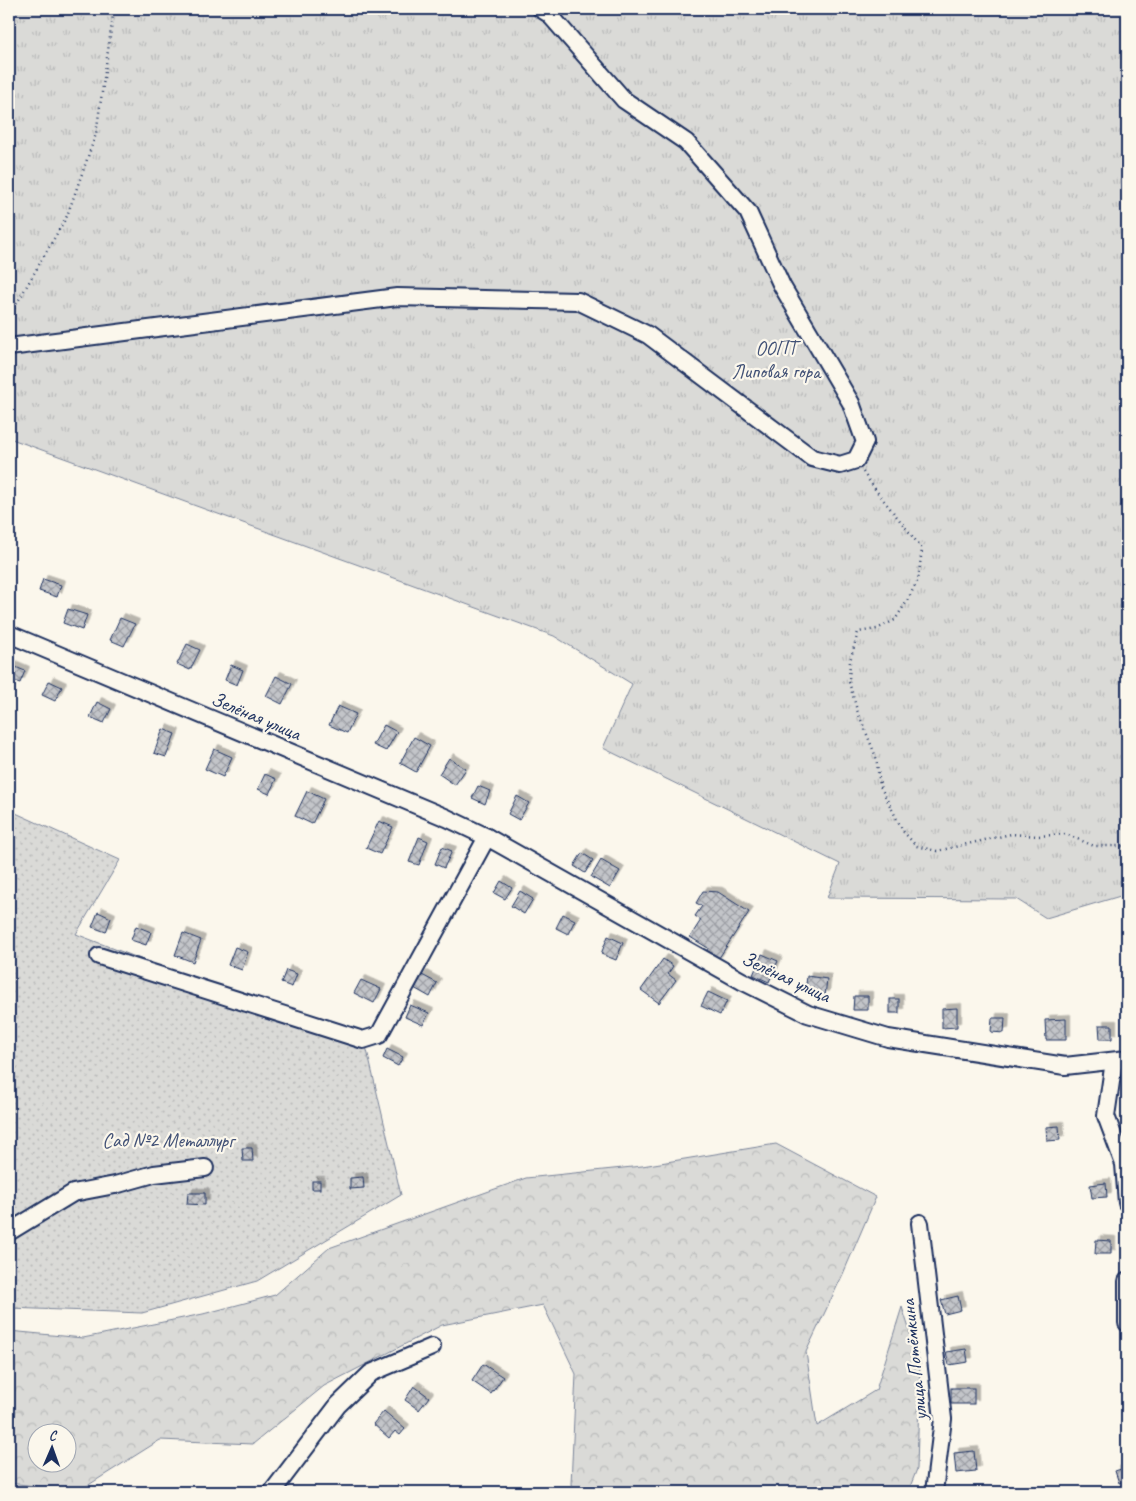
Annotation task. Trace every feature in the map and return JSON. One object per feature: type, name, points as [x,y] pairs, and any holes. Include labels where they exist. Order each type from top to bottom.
[{"type":"street","points":[[9,347],[397,297],[578,301],[648,335],[812,458],[840,465],[856,460],[865,442],[851,403],[782,286],[748,212],[686,142],[624,100],[549,14],[541,9]]},
{"type":"street","name":"Зелёная улица","points":[[9,634],[487,837],[742,981],[808,1014],[888,1038],[1065,1066],[1121,1060]]},
{"type":"street","points":[[99,956],[363,1040],[379,1035],[487,837]]},
{"type":"street","points":[[1121,1060],[1106,1116],[1124,1164],[1127,1203]]},
{"type":"street","points":[[9,1232],[73,1192],[115,1185],[154,1174],[205,1168]]},
{"type":"street","name":"улица Потёмкина","points":[[920,1223],[943,1418],[934,1492]]},
{"type":"street","points":[[1127,1281],[1127,1323]]},
{"type":"street","points":[[272,1492],[338,1405],[371,1373],[432,1348]]},
{"type":"path","points":[[9,317],[67,216],[96,134],[114,9]]},
{"type":"path","points":[[856,460],[875,490],[922,549],[918,580],[907,601],[894,620],[877,629],[858,632],[850,661],[849,682],[856,710],[876,757],[880,786],[903,831],[916,846],[937,851],[1012,834],[1038,836],[1066,834],[1094,846],[1127,846]]},
{"type":"green space","name":"ООПТ Липовая гора","points":[[9,9],[1127,9],[1127,894],[1046,918],[1016,899],[827,898],[840,864],[603,748],[632,684],[554,636],[9,438]]},
{"type":"green space","name":"Сад №2 Металлург","points":[[9,810],[120,860],[76,934],[366,1046],[401,1195],[257,1281],[142,1313],[9,1308]]},
{"type":"green space","points":[[776,1144],[876,1197],[843,1274],[806,1352],[817,1426],[876,1390],[902,1307],[920,1362],[917,1469],[908,1492],[573,1492],[571,1484],[576,1374],[543,1305],[442,1325],[324,1386],[253,1444],[160,1440],[79,1491],[9,1483],[9,1331],[83,1338],[203,1314],[275,1295],[329,1248],[526,1178],[642,1166]]},
{"type":"building","points":[[43,579],[61,585],[57,597],[39,591]]},
{"type":"building","points":[[68,609],[87,615],[82,630],[63,623]]},
{"type":"building","points":[[120,618],[135,624],[124,646],[110,640]]},
{"type":"building","points":[[187,644],[200,650],[190,670],[177,664]]},
{"type":"building","points":[[11,665],[25,671],[20,683],[9,679]]},
{"type":"building","points":[[231,665],[243,670],[237,685],[225,680]]},
{"type":"building","points":[[276,676],[292,684],[282,704],[266,696]]},
{"type":"building","points":[[49,681],[62,687],[55,701],[42,695]]},
{"type":"building","points":[[97,702],[111,709],[104,723],[90,717]]},
{"type":"building","points":[[338,706],[356,714],[347,733],[329,725]]},
{"type":"building","points":[[384,725],[397,732],[386,751],[373,745]]},
{"type":"building","points":[[163,729],[175,734],[166,757],[154,753]]},
{"type":"building","points":[[414,737],[430,746],[416,772],[400,763]]},
{"type":"building","points":[[214,749],[232,757],[223,777],[205,769]]},
{"type":"building","points":[[449,758],[466,769],[455,785],[439,774]]},
{"type":"building","points":[[265,774],[276,779],[269,794],[258,789]]},
{"type":"building","points":[[478,786],[490,791],[485,804],[472,798]]},
{"type":"building","points":[[307,791],[324,799],[312,824],[295,816]]},
{"type":"building","points":[[517,796],[529,803],[519,820],[508,814]]},
{"type":"building","points":[[379,821],[393,827],[380,854],[366,848]]},
{"type":"building","points":[[419,837],[428,841],[419,865],[409,862]]},
{"type":"building","points":[[442,847],[452,851],[444,868],[435,864]]},
{"type":"building","points":[[582,853],[593,860],[585,873],[574,866]]},
{"type":"building","points":[[601,860],[620,871],[610,888],[591,877]]},
{"type":"building","points":[[501,881],[512,888],[505,899],[494,893]]},
{"type":"building","points":[[520,891],[533,899],[524,914],[511,906]]},
{"type":"building","points":[[703,891],[718,892],[749,912],[717,961],[705,954],[708,948],[690,937],[701,920],[695,916],[702,906],[696,903]]},
{"type":"building","points":[[98,912],[111,918],[106,932],[92,927]]},
{"type":"building","points":[[563,914],[575,920],[568,934],[556,928]]},
{"type":"building","points":[[136,926],[151,932],[146,945],[131,940]]},
{"type":"building","points":[[183,933],[201,940],[193,962],[175,955]]},
{"type":"building","points":[[608,936],[623,943],[616,960],[601,954]]},
{"type":"building","points":[[235,947],[248,952],[242,970],[228,965]]},
{"type":"building","points":[[762,954],[778,961],[769,982],[753,975]]},
{"type":"building","points":[[663,959],[673,966],[668,974],[676,980],[659,1003],[641,990]]},
{"type":"building","points":[[286,970],[297,974],[292,987],[281,983]]},
{"type":"building","points":[[422,975],[437,983],[430,997],[414,988]]},
{"type":"building","points":[[807,976],[827,979],[825,996],[805,993]]},
{"type":"building","points":[[361,980],[381,989],[374,1003],[354,993]]},
{"type":"building","points":[[708,992],[727,1001],[720,1015],[701,1006]]},
{"type":"building","points":[[854,996],[868,996],[868,1010],[853,1010]]},
{"type":"building","points":[[890,999],[899,999],[899,1013],[890,1013]]},
{"type":"building","points":[[410,1005],[429,1013],[423,1025],[405,1017]]},
{"type":"building","points":[[957,1008],[957,1027],[942,1028],[942,1009]]},
{"type":"building","points":[[992,1018],[1005,1018],[1004,1033],[991,1032]]},
{"type":"building","points":[[1066,1019],[1066,1040],[1046,1040],[1045,1020]]},
{"type":"building","points":[[1099,1025],[1112,1025],[1112,1039],[1100,1039]]},
{"type":"building","points":[[387,1049],[403,1057],[398,1066],[383,1058]]},
{"type":"building","points":[[1059,1126],[1060,1140],[1047,1141],[1046,1127]]},
{"type":"building","points":[[242,1148],[252,1148],[253,1161],[243,1161]]},
{"type":"building","points":[[363,1177],[364,1188],[350,1189],[350,1178]]},
{"type":"building","points":[[312,1181],[320,1181],[320,1189],[312,1189]]},
{"type":"building","points":[[1106,1183],[1107,1197],[1092,1198],[1090,1185]]},
{"type":"building","points":[[188,1193],[205,1193],[205,1205],[187,1204]]},
{"type":"building","points":[[1096,1240],[1111,1241],[1111,1254],[1095,1254]]},
{"type":"building","points":[[958,1296],[961,1310],[945,1314],[941,1300]]},
{"type":"building","points":[[966,1349],[968,1362],[949,1365],[946,1352]]},
{"type":"building","points":[[483,1364],[503,1377],[491,1394],[472,1381]]},
{"type":"building","points":[[414,1386],[429,1397],[419,1410],[405,1400]]},
{"type":"building","points":[[951,1388],[974,1388],[974,1404],[951,1404]]},
{"type":"building","points":[[384,1411],[405,1429],[400,1435],[395,1431],[389,1438],[373,1424]]},
{"type":"building","points":[[974,1451],[976,1471],[956,1473],[954,1453]]},
{"type":"building","points":[[1127,1467],[1127,1481],[1119,1483],[1115,1471]]}]
